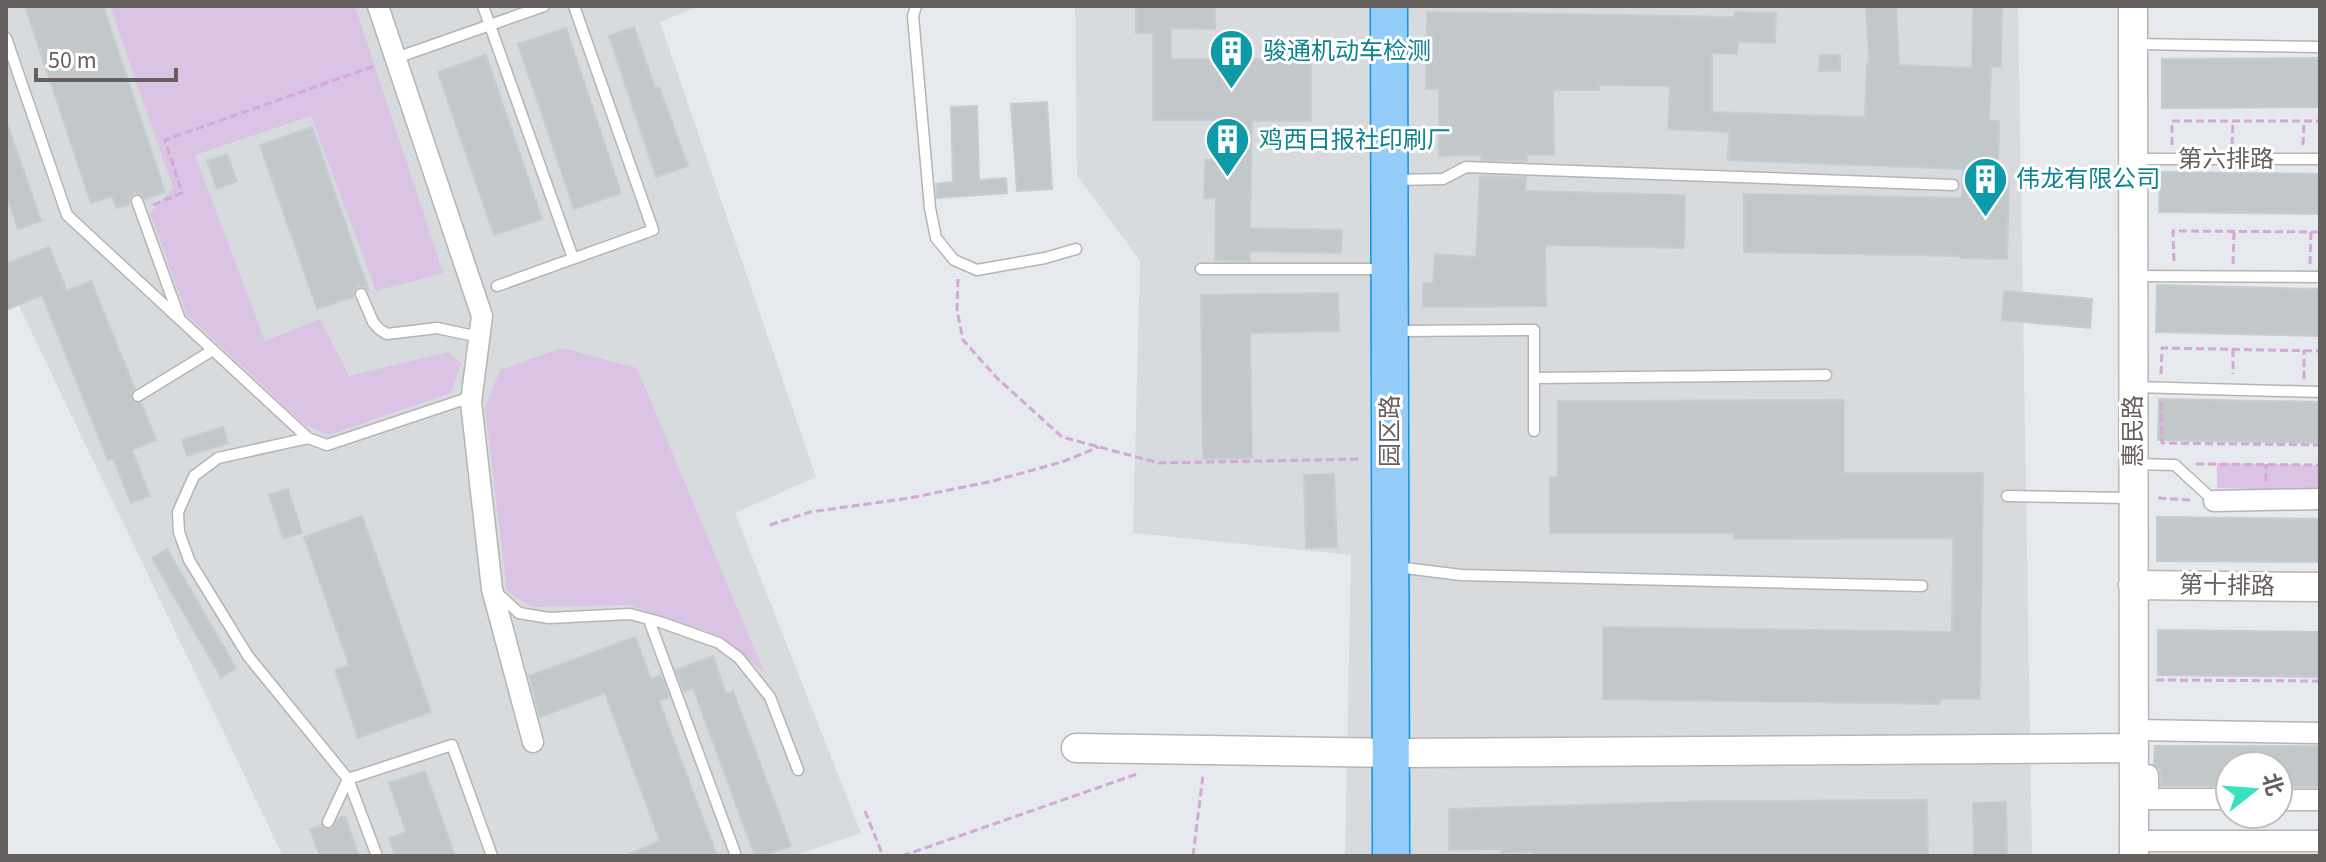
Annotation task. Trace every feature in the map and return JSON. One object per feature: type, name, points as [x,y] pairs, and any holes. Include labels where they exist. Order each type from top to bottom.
[{"type":"highway","name":"园区路","points":[[1389,6],[1391,856]]},
{"type":"street","points":[[378,6],[482,316],[471,397],[492,589],[533,742]]},
{"type":"street","name":"惠民路","points":[[2133,6],[2133,585],[2138,736],[2134,849]]},
{"type":"street","points":[[2214,501],[2320,499]]},
{"type":"street","name":"第十排路","points":[[2133,585],[2320,587]]},
{"type":"street","points":[[1076,748],[1390,753],[2320,733]]},
{"type":"street","points":[[2138,736],[2148,799],[2214,799]]},
{"type":"street","points":[[2294,800],[2320,800]]},
{"type":"street","points":[[2134,849],[2320,841]]},
{"type":"lane","points":[[483,6],[573,258]]},
{"type":"lane","points":[[396,58],[544,6]]},
{"type":"lane","points":[[497,286],[653,230],[574,6]]},
{"type":"lane","points":[[916,6],[913,16],[930,208],[936,238],[954,260],[977,270],[1076,249]]},
{"type":"lane","points":[[6,38],[67,215],[308,438],[327,445],[471,397]]},
{"type":"lane","points":[[2133,44],[2320,47]]},
{"type":"lane","name":"第六排路","points":[[2133,159],[2320,159]]},
{"type":"lane","points":[[1389,181],[1443,179],[1466,167],[1953,185]]},
{"type":"lane","points":[[138,205],[179,319]]},
{"type":"lane","points":[[1201,269],[1389,269]]},
{"type":"lane","points":[[2133,276],[2315,276]]},
{"type":"lane","points":[[361,294],[373,322],[387,334],[437,328],[479,337]]},
{"type":"lane","points":[[1390,331],[1534,330],[1534,431]]},
{"type":"lane","points":[[138,396],[213,350]]},
{"type":"lane","points":[[1534,378],[1826,375]]},
{"type":"lane","points":[[2133,387],[2320,392]]},
{"type":"lane","points":[[308,438],[218,458],[194,476],[178,512],[179,532],[189,560],[248,656],[348,779],[377,856]]},
{"type":"lane","points":[[2133,464],[2177,467],[2214,501]]},
{"type":"lane","points":[[2007,496],[2133,498]]},
{"type":"lane","points":[[1390,566],[1461,575],[1922,586]]},
{"type":"lane","points":[[492,589],[519,613],[549,618],[630,614],[719,643],[739,658],[770,697],[798,770]]},
{"type":"lane","points":[[649,620],[735,853]]},
{"type":"lane","points":[[328,822],[348,779],[452,745],[492,856]]},
{"type":"path","points":[[138,205],[182,193],[165,140],[396,58]]},
{"type":"path","points":[[2172,159],[2172,121],[2320,121]]},
{"type":"path","points":[[2232,159],[2233,121]]},
{"type":"path","points":[[2303,159],[2304,121]]},
{"type":"path","points":[[2174,276],[2173,231],[2320,232]]},
{"type":"path","points":[[2233,276],[2234,232]]},
{"type":"path","points":[[2311,232],[2315,276]]},
{"type":"path","points":[[954,260],[959,285],[957,310],[963,340],[997,378],[1062,437],[1159,463],[1390,458]]},
{"type":"path","points":[[2233,349],[2233,390]]},
{"type":"path","points":[[2304,350],[2304,391]]},
{"type":"path","points":[[770,525],[810,512],[910,498],[993,481],[1062,462],[1099,447]]},
{"type":"path","points":[[2177,467],[2192,463],[2320,465]]},
{"type":"path","points":[[2151,680],[2320,681]]},
{"type":"path","points":[[1193,856],[1206,750]]},
{"type":"path","points":[[902,856],[1148,770]]},
{"type":"path","points":[[865,811],[883,856]]},
{"type":"shaded area","points":[[6,6],[700,6],[660,22],[816,477],[735,513],[861,833],[793,856],[283,856],[6,279]]},
{"type":"shaded area","points":[[110,6],[355,6],[443,273],[376,291],[311,116],[195,155],[265,341],[320,319],[349,376],[449,352],[461,364],[451,393],[329,435],[305,425],[187,315],[150,213],[173,188]]},
{"type":"shaded area","points":[[1075,6],[2018,6],[2032,856],[1345,856],[1351,555],[1133,533],[1140,261],[1077,175]]},
{"type":"shaded area","points":[[562,348],[637,368],[764,672],[718,635],[628,605],[532,607],[507,591],[485,408],[500,370]]},
{"type":"shaded area","points":[[2217,463],[2320,465],[2320,491],[2217,488]]},
{"type":"building","points":[[25,6],[103,6],[165,192],[145,199],[142,194],[135,193],[130,196],[129,204],[117,208],[112,196],[91,203]]},
{"type":"building","points":[[1136,6],[1215,6],[1215,29],[1171,28],[1171,59],[1311,59],[1311,121],[1252,121],[1250,228],[1342,230],[1341,253],[1250,251],[1249,261],[1215,260],[1216,198],[1204,198],[1205,160],[1215,160],[1216,120],[1153,120],[1153,33],[1136,33]]},
{"type":"building","points":[[1866,6],[1896,6],[1899,65],[1972,68],[1973,6],[2002,6],[2001,67],[1991,67],[1989,121],[1999,121],[1998,177],[2009,178],[2007,259],[1744,252],[1744,194],[1962,198],[1963,169],[1728,160],[1729,132],[1668,129],[1670,86],[1599,85],[1599,90],[1553,90],[1554,155],[1527,155],[1527,161],[1481,160],[1482,155],[1439,156],[1439,89],[1426,89],[1427,12],[1734,17],[1735,12],[1776,13],[1775,43],[1738,42],[1737,54],[1712,53],[1712,112],[1865,117],[1869,63]]},
{"type":"building","points":[[634,27],[655,88],[659,87],[688,166],[656,177],[609,36]]},
{"type":"building","points":[[566,28],[621,193],[574,209],[518,44]]},
{"type":"building","points":[[486,55],[542,219],[494,235],[438,72]]},
{"type":"building","points":[[1820,55],[1840,55],[1840,71],[1819,71]]},
{"type":"building","points":[[2320,58],[2320,107],[2162,108],[2162,59]]},
{"type":"building","points":[[1047,102],[1052,189],[1017,191],[1011,104]]},
{"type":"building","points":[[977,106],[979,180],[1006,178],[1007,193],[937,198],[936,184],[953,182],[951,107]]},
{"type":"building","points":[[6,126],[41,221],[18,229],[6,193]]},
{"type":"building","points":[[312,127],[369,291],[359,286],[354,290],[353,297],[317,309],[260,145]]},
{"type":"building","points":[[227,154],[237,181],[217,189],[207,161]]},
{"type":"building","points":[[2160,172],[2320,174],[2320,214],[2159,212]]},
{"type":"building","points":[[1480,176],[1526,177],[1525,191],[1685,195],[1684,248],[1545,245],[1546,306],[1423,307],[1423,283],[1433,283],[1435,254],[1476,257]]},
{"type":"building","points":[[49,247],[67,291],[91,281],[135,389],[131,399],[141,403],[156,440],[132,450],[150,496],[131,503],[113,458],[108,460],[42,295],[6,310],[6,264]]},
{"type":"building","points":[[2157,285],[2320,289],[2320,336],[2156,332]]},
{"type":"building","points":[[2004,291],[2092,299],[2090,328],[2002,320]]},
{"type":"building","points":[[1338,293],[1339,331],[1250,333],[1252,458],[1203,459],[1201,295]]},
{"type":"building","points":[[2159,399],[2320,402],[2320,443],[2158,440]]},
{"type":"building","points":[[1844,400],[1844,473],[1983,473],[1980,699],[1940,699],[1940,704],[1603,699],[1603,627],[1952,632],[1953,538],[1734,539],[1735,533],[1550,533],[1550,477],[1558,477],[1558,401]]},
{"type":"building","points":[[223,427],[228,443],[187,456],[182,440]]},
{"type":"building","points":[[1334,474],[1337,547],[1306,548],[1304,475]]},
{"type":"building","points":[[288,489],[302,533],[283,538],[269,495]]},
{"type":"building","points":[[362,516],[431,712],[358,738],[335,670],[349,665],[304,537]]},
{"type":"building","points":[[2157,517],[2320,519],[2320,562],[2157,561]]},
{"type":"building","points":[[167,549],[236,668],[221,677],[152,558]]},
{"type":"building","points":[[2158,630],[2320,632],[2320,677],[2158,675]]},
{"type":"building","points":[[635,637],[651,679],[661,675],[669,697],[659,701],[717,856],[624,856],[660,841],[605,693],[540,717],[529,676]]},
{"type":"building","points":[[713,656],[726,694],[733,691],[791,846],[763,856],[755,856],[693,688],[684,692],[676,670]]},
{"type":"building","points":[[2155,746],[2320,746],[2320,787],[2294,787],[2294,750],[2214,750],[2214,786],[2161,786],[2160,769],[2154,764]]},
{"type":"building","points":[[425,771],[455,856],[395,856],[389,838],[406,832],[389,783]]},
{"type":"building","points":[[1927,800],[1928,856],[1533,856],[1533,852],[1502,853],[1502,849],[1449,850],[1449,809],[1715,801]]},
{"type":"building","points":[[2006,802],[2007,856],[1974,856],[1973,803]]},
{"type":"building","points":[[345,816],[359,856],[320,856],[310,829],[321,825],[332,829],[339,818]]},
{"type":"place","name":"骏通机动车检测","points":[[1232,90]]},
{"type":"place","name":"鸡西日报社印刷厂","points":[[1228,179]]},
{"type":"place","name":"伟龙有限公司","points":[[1985,218]]}]
